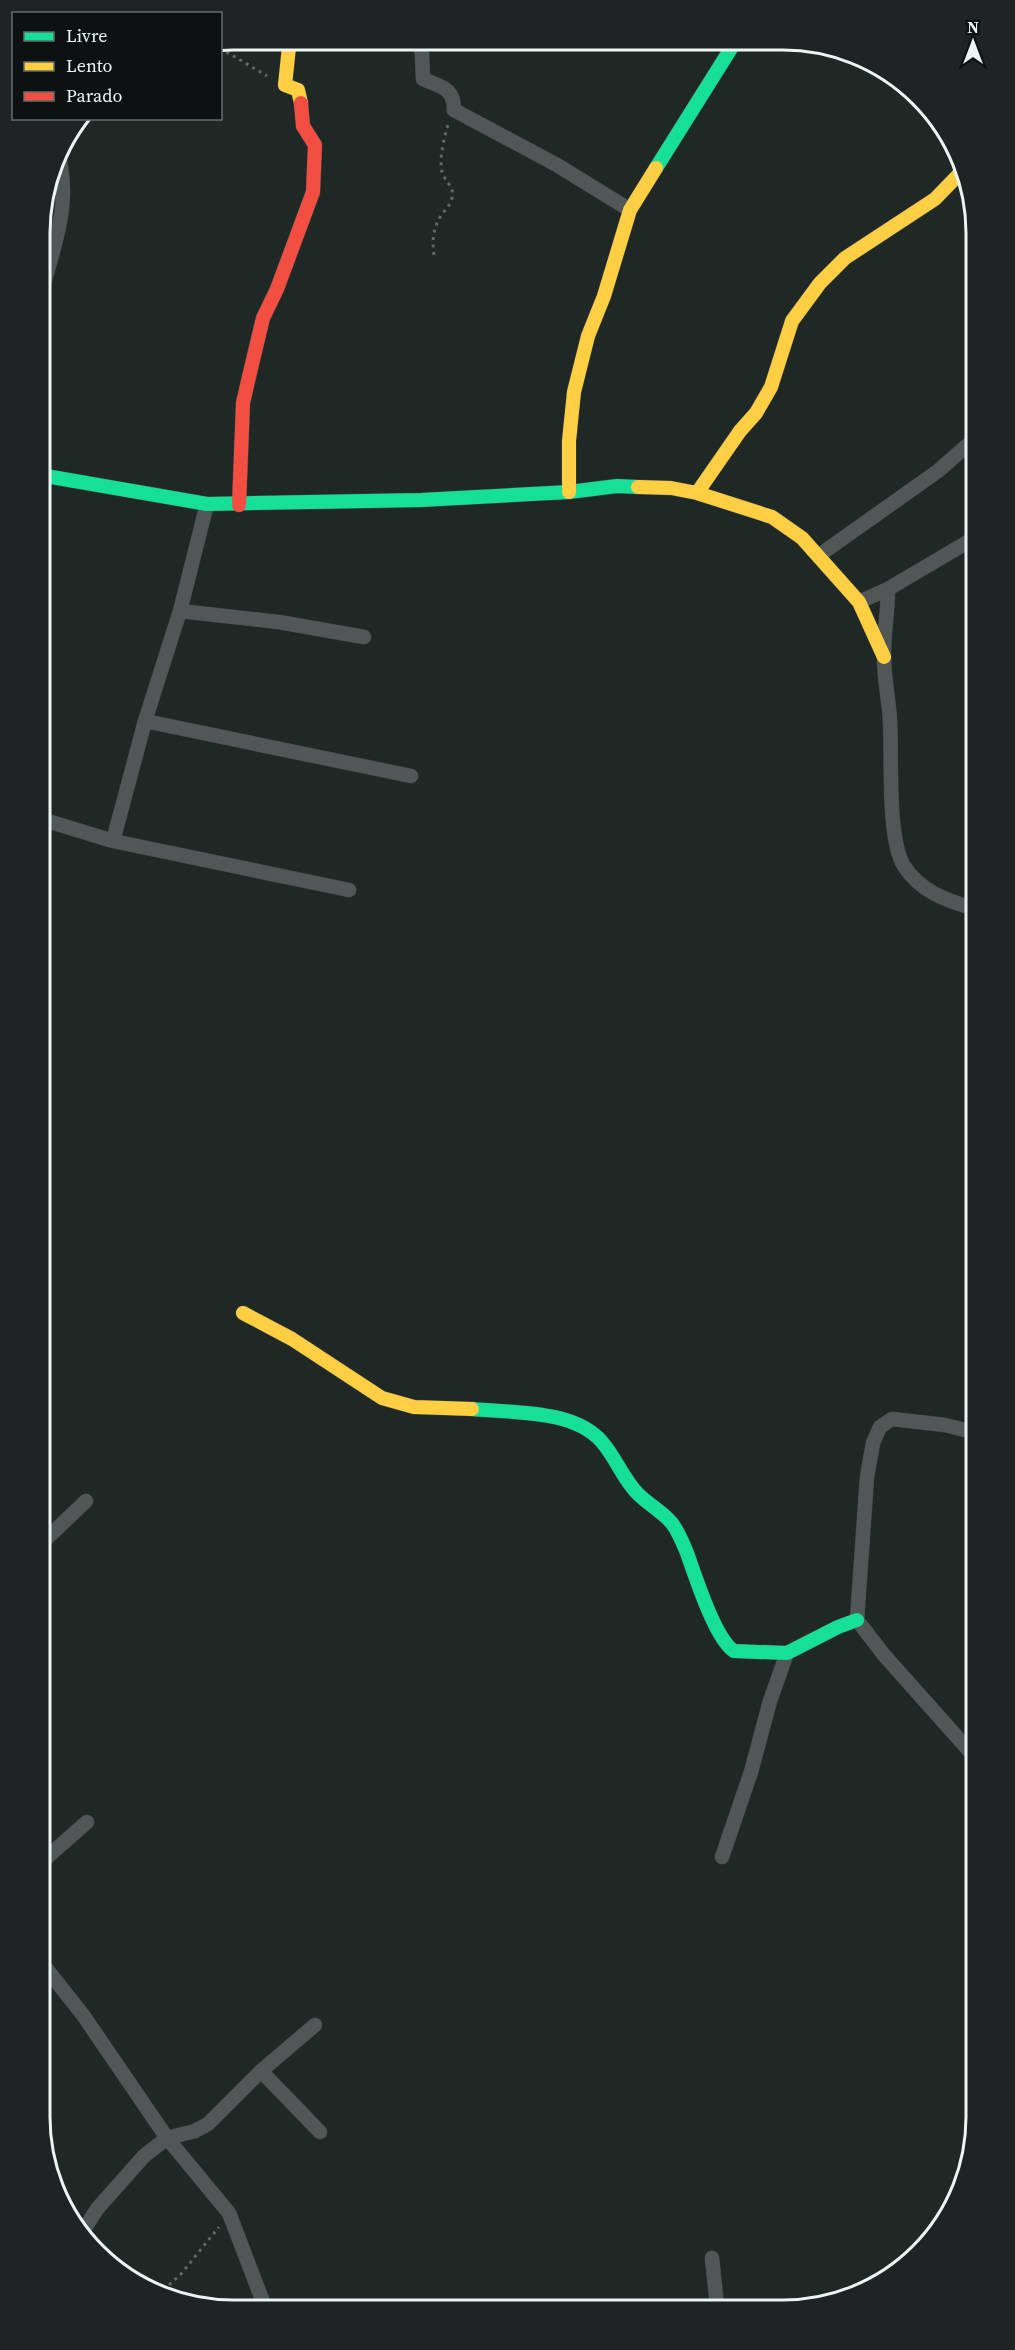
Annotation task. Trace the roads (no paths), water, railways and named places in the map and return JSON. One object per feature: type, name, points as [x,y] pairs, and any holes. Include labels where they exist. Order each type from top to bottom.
[{"type":"street","points":[[238,505],[243,403],[248,381],[263,318],[277,289],[313,192],[315,176],[315,145],[303,126],[300,94],[298,90],[285,85],[289,50]]},
{"type":"street","points":[[421,50],[423,79],[448,91],[454,99],[454,110],[557,165],[630,210]]},
{"type":"street","points":[[569,492],[569,441],[574,392],[588,336],[604,296],[630,210],[730,50]]},
{"type":"street","points":[[50,261],[61,220],[64,190],[61,169]]},
{"type":"street","points":[[697,493],[740,431],[756,413],[771,387],[792,321],[820,283],[845,258],[935,199],[956,177]]},
{"type":"street","points":[[818,556],[938,471],[966,447]]},
{"type":"street","points":[[50,477],[207,504],[238,505],[421,500],[569,492],[617,486],[671,488],[697,493],[772,517],[802,538],[859,602],[884,657]]},
{"type":"street","points":[[113,841],[145,722],[180,610],[207,504]]},
{"type":"street","points":[[859,602],[888,590],[966,543]]},
{"type":"street","points":[[888,590],[884,657],[897,848],[903,865],[915,879],[938,897],[966,906]]},
{"type":"street","points":[[180,610],[279,622],[364,637]]},
{"type":"street","points":[[145,722],[411,776]]},
{"type":"street","points":[[50,822],[113,841],[349,891]]},
{"type":"street","points":[[243,1312],[292,1339],[382,1398],[414,1407],[491,1410],[556,1417],[575,1422],[594,1434],[603,1443],[618,1469],[638,1494],[672,1522],[686,1551],[700,1593],[729,1648],[741,1652],[787,1653],[857,1620]]},
{"type":"street","points":[[965,1430],[945,1425],[892,1419],[880,1427],[876,1433],[867,1477],[857,1620],[884,1655],[965,1746]]},
{"type":"street","points":[[50,1535],[86,1501]]},
{"type":"street","points":[[722,1857],[751,1772],[770,1701],[787,1653]]},
{"type":"street","points":[[50,1855],[87,1822]]},
{"type":"street","points":[[50,1973],[83,2015],[167,2138],[229,2213],[262,2300]]},
{"type":"street","points":[[86,2227],[97,2209],[144,2156],[167,2138],[195,2131],[208,2124],[261,2072],[315,2025]]},
{"type":"street","points":[[261,2072],[320,2132]]},
{"type":"street","points":[[712,2258],[716,2300]]}]
